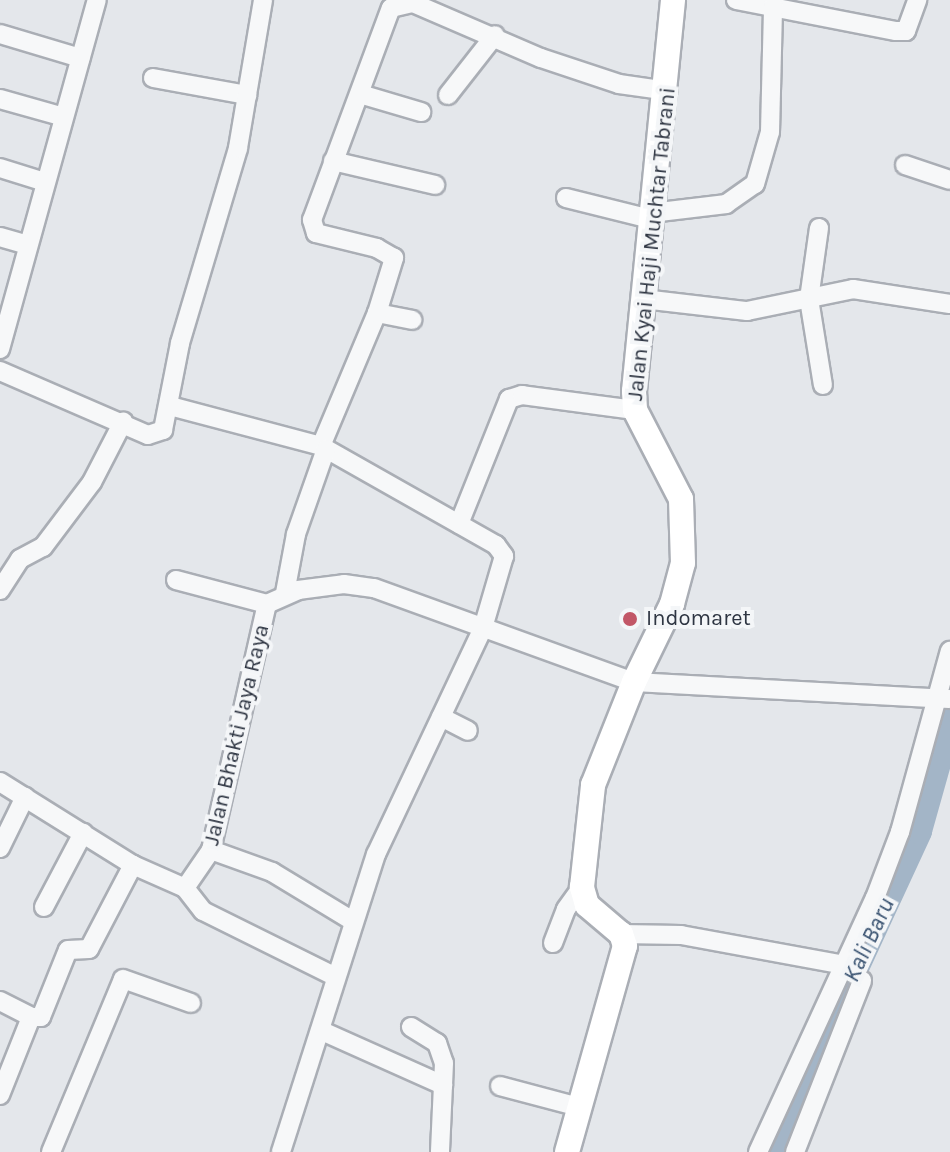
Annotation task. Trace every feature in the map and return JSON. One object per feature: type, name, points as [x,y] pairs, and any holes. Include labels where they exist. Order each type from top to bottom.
[{"type":"street","points":[[0,349],[4,317],[28,245],[97,0]]},
{"type":"street","points":[[0,371],[158,435],[170,406],[180,343],[238,148],[263,0]]},
{"type":"street","name":"Jalan Kyai Haji Muchtar Tabrani","points":[[582,887],[593,785],[634,682],[672,604],[683,563],[681,499],[635,410],[651,216],[668,91],[673,0]]},
{"type":"street","points":[[736,0],[906,31],[917,0]]},
{"type":"street","points":[[285,593],[296,534],[324,447],[377,313],[393,254],[316,233],[311,227],[390,4],[431,5],[541,58],[619,84],[668,91]]},
{"type":"street","points":[[566,198],[651,216],[726,204],[755,184],[770,132],[773,6]]},
{"type":"street","points":[[0,34],[80,58]]},
{"type":"street","points":[[448,95],[495,35]]},
{"type":"street","points":[[153,78],[247,95]]},
{"type":"street","points":[[360,94],[421,112]]},
{"type":"street","points":[[0,99],[64,117]]},
{"type":"street","points":[[333,161],[435,185]]},
{"type":"street","points":[[905,165],[950,180]]},
{"type":"street","points":[[0,168],[45,182]]},
{"type":"street","points":[[819,228],[809,299],[823,385]]},
{"type":"street","points":[[0,237],[28,245]]},
{"type":"street","points":[[643,299],[747,311],[853,289],[950,304]]},
{"type":"street","points":[[377,313],[412,320]]},
{"type":"street","points":[[459,524],[509,399],[522,395],[635,410]]},
{"type":"street","points":[[170,406],[324,447],[496,545],[504,556],[483,628],[376,854],[281,1152]]},
{"type":"street","points":[[0,590],[20,559],[43,547],[92,482],[123,422]]},
{"type":"street","points":[[176,580],[267,604]]},
{"type":"street","name":"Jalan Bhakti Jaya Raya","points":[[185,888],[211,850],[267,604],[285,593],[359,584],[634,682],[945,698]]},
{"type":"street","points":[[758,1152],[773,1128],[900,832],[945,698],[950,651]]},
{"type":"street","points":[[441,717],[468,731]]},
{"type":"street","points":[[0,782],[133,865],[185,888],[203,911],[336,977]]},
{"type":"street","points":[[0,848],[25,797]]},
{"type":"street","points":[[44,907],[83,833]]},
{"type":"street","points":[[211,850],[272,872],[353,921]]},
{"type":"street","points":[[0,1001],[31,1017],[41,1017],[68,950],[89,949],[133,865]]},
{"type":"street","points":[[582,887],[587,905],[621,934],[681,935],[845,965]]},
{"type":"street","points":[[553,943],[566,909],[582,887]]},
{"type":"street","points":[[567,1152],[624,959],[621,934]]},
{"type":"street","points":[[51,1152],[123,979],[191,1003]]},
{"type":"street","points":[[773,1128],[795,1145],[862,981]]},
{"type":"street","points":[[0,1095],[31,1017]]},
{"type":"street","points":[[411,1027],[437,1043],[443,1085],[440,1152]]},
{"type":"street","points":[[322,1031],[443,1085]]},
{"type":"street","points":[[500,1086],[579,1107]]},
{"type":"waterway","name":"Kali Baru","points":[[771,1152],[919,831],[950,721]]},
{"type":"place","name":"Indomaret","points":[[630,619]]}]
